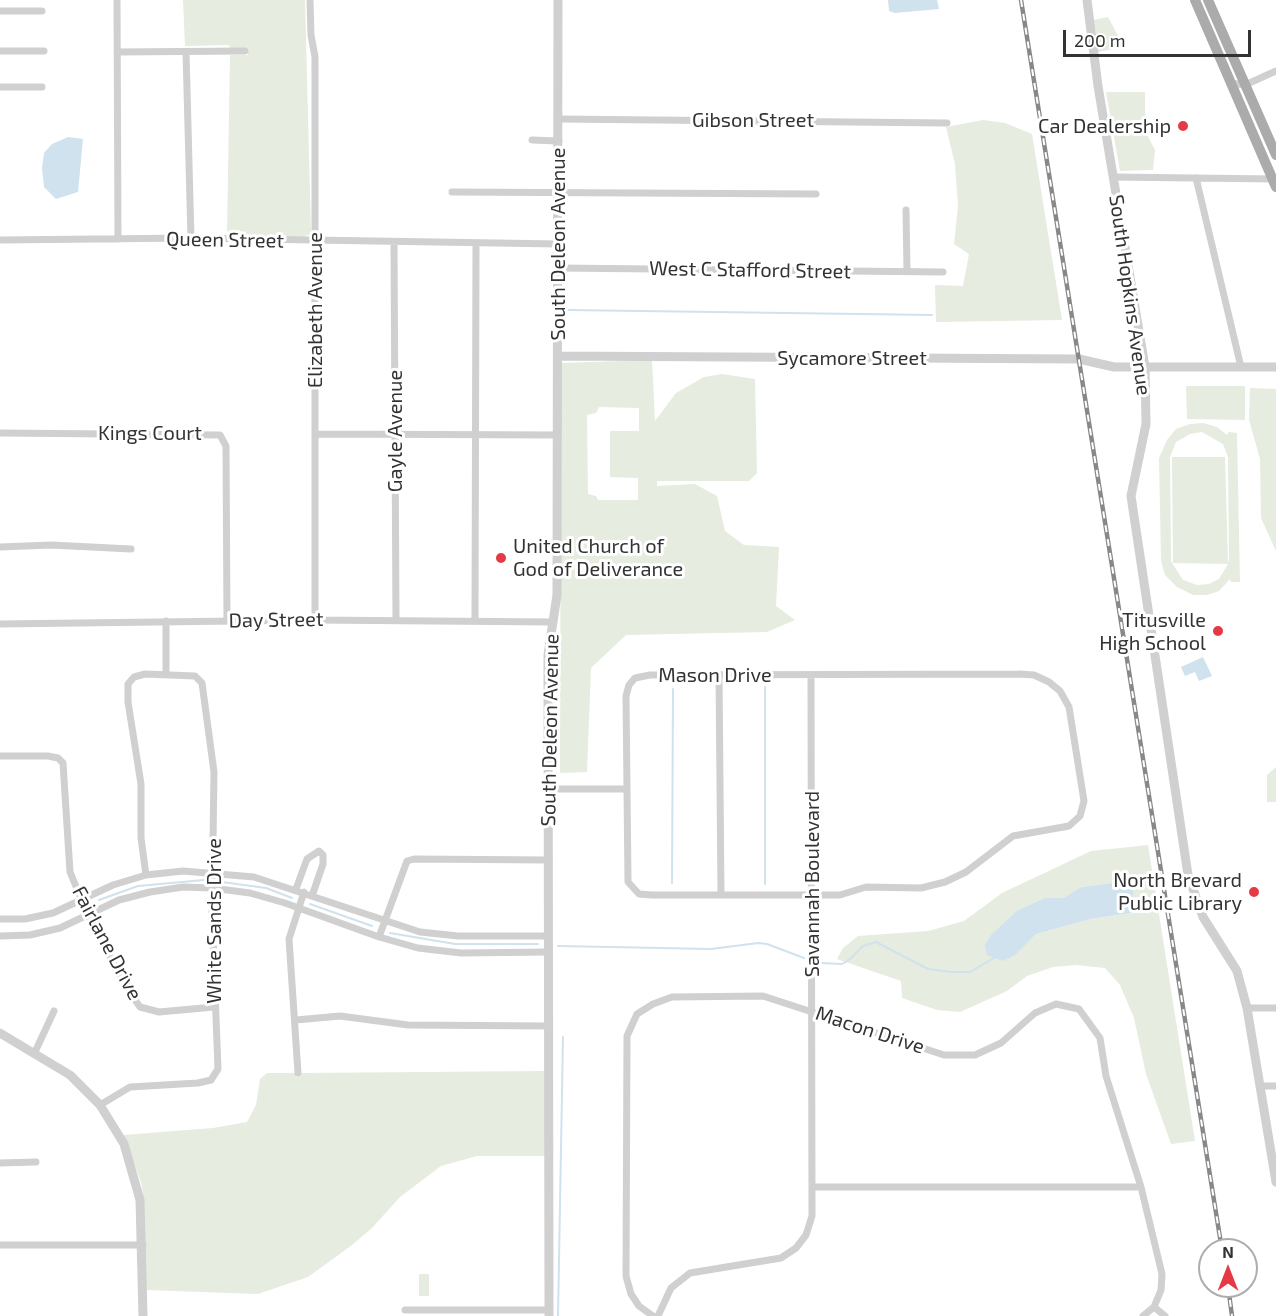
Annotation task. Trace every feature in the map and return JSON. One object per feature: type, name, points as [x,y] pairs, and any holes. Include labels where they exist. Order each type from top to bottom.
[{"type":"main road","points":[[1195,0],[1275,181]]},
{"type":"main road","points":[[1208,0],[1276,155]]},
{"type":"street","points":[[117,0],[118,239]]},
{"type":"street","name":"Elizabeth Avenue","points":[[310,0],[310,35],[315,57],[315,620]]},
{"type":"street","name":"South Deleon Avenue","points":[[549,1313],[548,655],[557,595],[558,0]]},
{"type":"street","name":"South Hopkins Avenue","points":[[1088,0],[1113,177],[1145,367],[1146,424],[1131,496],[1188,874],[1203,917],[1237,971],[1247,1008],[1274,1156],[1276,1182]]},
{"type":"street","points":[[0,11],[42,11]]},
{"type":"street","points":[[0,51],[44,51]]},
{"type":"street","points":[[117,52],[245,51]]},
{"type":"street","points":[[186,52],[191,238]]},
{"type":"street","points":[[1230,83],[1245,85],[1276,71]]},
{"type":"street","points":[[0,87],[42,87]]},
{"type":"street","name":"Gibson Street","points":[[559,119],[947,123]]},
{"type":"street","points":[[532,140],[559,141]]},
{"type":"street","points":[[1113,177],[1275,181]]},
{"type":"street","points":[[1197,178],[1241,367]]},
{"type":"street","points":[[452,192],[816,194]]},
{"type":"street","points":[[906,210],[907,271]]},
{"type":"street","name":"Queen Street","points":[[0,240],[191,238],[476,245],[558,244]]},
{"type":"street","name":"Gayle Avenue","points":[[394,242],[396,620]]},
{"type":"street","points":[[475,621],[476,245]]},
{"type":"street","name":"West C Stafford Street","points":[[558,268],[943,272]]},
{"type":"street","name":"Sycamore Street","points":[[558,356],[1079,359],[1114,367],[1276,368]]},
{"type":"street","name":"Kings Court","points":[[0,433],[220,435],[226,446],[227,621]]},
{"type":"street","points":[[315,434],[557,435]]},
{"type":"street","points":[[0,547],[51,545],[131,549]]},
{"type":"street","name":"Day Street","points":[[0,624],[315,620],[552,622]]},
{"type":"street","points":[[166,621],[166,674]]},
{"type":"street","name":"White Sands Drive","points":[[100,1105],[130,1087],[212,1080],[218,1069],[214,1007],[214,772],[202,683],[195,676],[145,674],[134,677],[128,684],[128,702],[141,784],[141,838],[146,875]]},
{"type":"street","name":"Mason Drive","points":[[1020,674],[1045,679],[1060,691],[1069,707],[1084,801],[1082,813],[1072,824],[1013,836],[976,866],[945,882],[911,889],[870,887],[843,894],[639,894],[632,889],[626,874],[626,696],[630,682],[645,675],[719,675],[1020,674]]},
{"type":"street","points":[[719,675],[721,894]]},
{"type":"street","name":"Savannah Boulevard","points":[[655,1316],[671,1288],[690,1273],[781,1258],[796,1248],[806,1235],[813,1216],[811,675]]},
{"type":"street","name":"Fairlane Drive","points":[[0,756],[48,756],[58,758],[63,763],[66,774],[66,846],[70,872],[87,913],[128,990],[140,1007],[159,1012],[214,1007]]},
{"type":"street","points":[[549,789],[626,789]]},
{"type":"street","points":[[296,889],[307,860],[319,851],[323,855],[323,864],[312,896]]},
{"type":"street","points":[[380,937],[407,861],[414,859],[549,860]]},
{"type":"street","points":[[0,919],[26,919],[53,913],[113,885],[146,875],[183,871],[254,877],[296,889],[385,922],[420,932],[458,936],[549,936]]},
{"type":"street","points":[[0,936],[30,935],[60,928],[118,900],[183,887],[250,893],[418,948],[461,953],[548,952]]},
{"type":"street","points":[[298,1073],[289,939],[304,892]]},
{"type":"street","name":"Macon Drive","points":[[655,1316],[639,1306],[631,1294],[626,1276],[627,1036],[637,1014],[653,1004],[672,997],[763,996],[944,1055],[975,1055],[1001,1043],[1035,1013],[1056,1005],[1079,1009],[1100,1038],[1106,1076],[1142,1186],[1162,1274],[1161,1290],[1154,1307]]},
{"type":"street","points":[[1247,1008],[1276,1008]]},
{"type":"street","points":[[35,1052],[54,1011]]},
{"type":"street","points":[[296,1020],[340,1016],[408,1025],[549,1026]]},
{"type":"street","points":[[0,1033],[4,1038],[35,1052],[70,1076],[100,1105],[124,1144],[137,1183],[143,1245],[143,1316]]},
{"type":"street","points":[[1261,1086],[1276,1086]]},
{"type":"street","points":[[0,1163],[36,1162]]},
{"type":"street","points":[[813,1188],[1142,1186]]},
{"type":"street","points":[[0,1245],[143,1245]]},
{"type":"street","points":[[1143,1316],[1154,1307],[1166,1316]]},
{"type":"street","points":[[405,1310],[549,1313]]},
{"type":"shaded area","points":[[183,0],[305,0],[311,234],[302,237],[227,235],[230,55],[248,55],[248,48],[230,48],[229,45],[185,46]]},
{"type":"shaded area","points":[[1108,17],[1124,47],[1098,52],[1094,20]]},
{"type":"shaded area","points":[[1106,92],[1145,92],[1145,131],[1155,150],[1153,170],[1120,171]]},
{"type":"shaded area","points":[[983,120],[1005,123],[1032,134],[1062,320],[936,322],[935,285],[963,286],[969,254],[954,244],[958,206],[955,164],[946,127]]},
{"type":"shaded area","points":[[652,360],[655,421],[676,393],[704,377],[722,374],[755,379],[757,473],[749,481],[657,481],[657,486],[695,484],[717,496],[725,531],[744,545],[779,547],[776,606],[795,620],[767,632],[626,635],[591,668],[587,772],[560,773],[561,363]],"holes":[[[599,407],[639,408],[639,431],[610,431],[610,477],[638,478],[638,500],[598,500],[596,496],[588,494],[587,415],[596,413]]]},
{"type":"shaded area","points":[[1186,386],[1245,386],[1245,420],[1187,419]]},
{"type":"shaded area","points":[[1250,388],[1276,389],[1276,551],[1261,518],[1260,459],[1249,420]]},
{"type":"shaded area","points":[[1203,423],[1217,427],[1227,435],[1229,432],[1237,433],[1240,582],[1231,582],[1230,579],[1219,591],[1207,595],[1193,595],[1177,587],[1165,575],[1161,561],[1159,458],[1167,440],[1176,429],[1190,424]],"holes":[[[1202,432],[1223,444],[1228,457],[1228,563],[1225,457],[1172,457],[1173,563],[1228,564],[1219,579],[1209,584],[1197,585],[1183,580],[1171,561],[1170,457],[1176,442],[1190,434]]]},
{"type":"shaded area","points":[[1276,767],[1276,802],[1267,802],[1267,775]]},
{"type":"shaded area","points":[[1148,845],[1195,1141],[1171,1144],[1146,1074],[1134,1018],[1120,985],[1105,968],[1076,965],[1053,967],[1027,976],[1007,991],[960,1012],[937,1010],[902,998],[901,981],[837,959],[843,948],[858,936],[928,931],[964,921],[1002,893],[1091,851]],"holes":[[[1119,882],[1126,884],[1133,906],[1131,913],[1091,919],[1036,934],[1014,955],[1045,898],[1063,898],[1081,887]]]},
{"type":"shaded area","points":[[545,1071],[545,1156],[477,1156],[441,1166],[400,1197],[372,1228],[352,1245],[308,1277],[258,1294],[146,1290],[144,1200],[141,1182],[123,1135],[213,1128],[247,1122],[256,1105],[260,1079],[267,1073],[295,1073],[296,1077],[301,1076],[301,1073]]},
{"type":"shaded area","points":[[419,1274],[429,1274],[429,1296],[419,1296]]},
{"type":"water","points":[[888,0],[937,0],[939,9],[895,13],[889,11]]},
{"type":"water","points":[[68,137],[83,139],[78,192],[56,199],[44,187],[42,168],[44,153],[52,144]]},
{"type":"water","points":[[1203,657],[1212,676],[1199,681],[1195,672],[1185,676],[1181,667]]},
{"type":"water","points":[[1119,882],[1129,884],[1133,891],[1131,913],[1091,919],[1036,934],[1015,955],[1003,961],[987,955],[985,945],[991,935],[1017,911],[1045,898],[1063,898],[1081,887]]},
{"type":"waterway","points":[[568,310],[932,315]]},
{"type":"waterway","points":[[765,687],[765,884]]},
{"type":"waterway","points":[[672,883],[673,689]]},
{"type":"waterway","points":[[99,900],[138,886],[204,880]]},
{"type":"waterway","points":[[222,882],[266,888],[292,898]]},
{"type":"waterway","points":[[310,904],[372,926]]},
{"type":"waterway","points":[[390,933],[455,944],[538,944]]},
{"type":"waterway","points":[[821,963],[842,964],[863,946],[876,942],[928,969],[970,972],[994,958]]},
{"type":"waterway","points":[[558,946],[711,949],[758,943],[767,944],[804,958]]},
{"type":"waterway","points":[[558,1316],[563,1037]]},
{"type":"railway","points":[[1021,0],[1220,1238]]},
{"type":"railway","points":[[1230,1298],[1232,1316]]},
{"type":"place","name":"Car Dealership","points":[[1183,126]]},
{"type":"place","name":"United Church of God of Deliverance","points":[[501,558]]},
{"type":"place","name":"Titusville High School","points":[[1218,631]]},
{"type":"place","name":"North Brevard Public Library","points":[[1254,892]]}]
